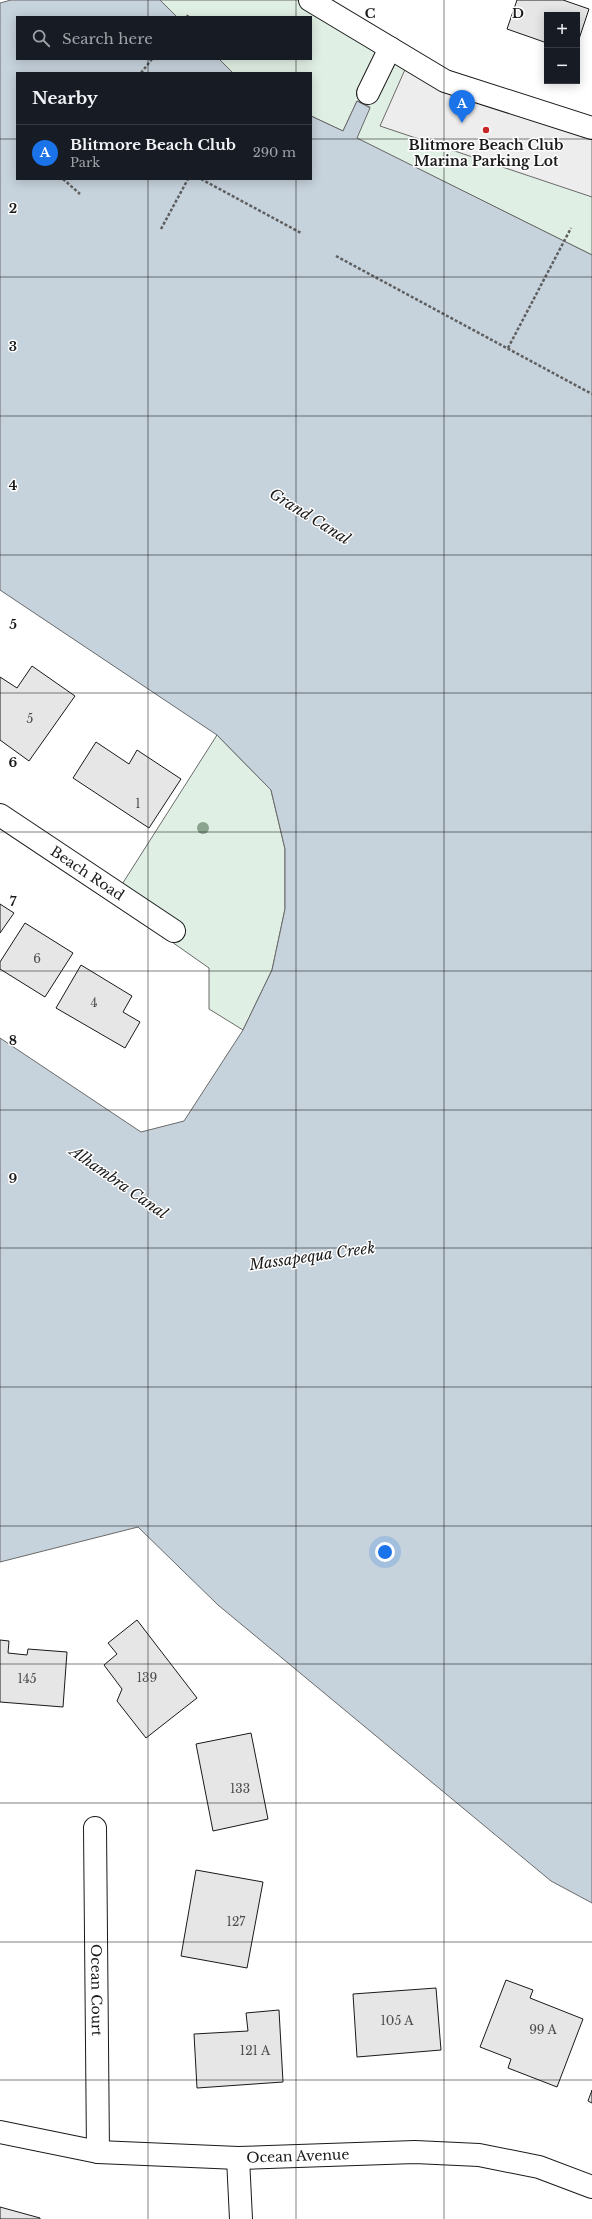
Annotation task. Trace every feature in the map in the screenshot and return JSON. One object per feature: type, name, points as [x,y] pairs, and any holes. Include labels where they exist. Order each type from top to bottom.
[{"type":"street","points":[[310,0],[445,81],[592,128]]},
{"type":"street","points":[[368,93],[390,48]]},
{"type":"street","name":"Beach Road","points":[[0,815],[174,931]]},
{"type":"street","name":"Ocean Court","points":[[95,1828],[98,2152]]},
{"type":"street","name":"Ocean Avenue","points":[[0,2132],[98,2152],[238,2158],[415,2152],[479,2155],[539,2167],[592,2187]]},
{"type":"street","points":[[238,2158],[241,2219]]},
{"type":"path","points":[[142,72],[151,60]]},
{"type":"path","points":[[64,180],[80,194]]},
{"type":"path","points":[[161,229],[187,180]]},
{"type":"path","points":[[203,180],[301,233]]},
{"type":"path","points":[[508,348],[571,228]]},
{"type":"path","points":[[336,256],[592,394]]},
{"type":"green space","points":[[160,0],[302,0],[407,65],[592,133],[592,255],[356,138],[370,107],[357,101],[343,131],[312,116],[312,72],[232,72],[220,60],[312,60],[312,16],[176,16]]},
{"type":"green space","points":[[217,735],[271,790],[285,849],[285,909],[272,970],[243,1030],[209,1009],[209,968],[112,900]]},
{"type":"shaded area","name":"Blitmore Beach Club Marina Parking Lot","points":[[407,65],[592,133],[592,197],[380,126]]},
{"type":"water","points":[[11,0],[160,0],[176,16],[16,16],[16,60],[220,60],[232,72],[16,72],[16,180],[312,180],[312,116],[343,131],[357,101],[370,108],[357,138],[592,255],[592,1903],[551,1881],[218,1605],[138,1527],[0,1562],[0,1038],[141,1132],[184,1121],[243,1030],[272,970],[285,909],[285,849],[271,790],[217,735],[0,590],[0,3]]},
{"type":"building","points":[[517,0],[563,0],[589,9],[580,36],[580,12],[544,12],[544,42],[507,29]]},
{"type":"building","points":[[32,666],[75,696],[29,761],[0,740],[0,677],[17,688]]},
{"type":"building","points":[[96,742],[129,764],[137,750],[181,779],[149,828],[73,778]]},
{"type":"building","points":[[0,904],[14,913],[0,933]]},
{"type":"building","points":[[25,923],[73,953],[45,997],[0,969],[0,962]]},
{"type":"building","points":[[81,965],[132,996],[123,1012],[140,1022],[125,1048],[56,1008]]},
{"type":"building","points":[[137,1620],[197,1698],[146,1738],[117,1701],[122,1689],[104,1665],[117,1654],[108,1643]]},
{"type":"building","points":[[0,1640],[9,1641],[8,1653],[27,1655],[28,1649],[67,1652],[63,1707],[0,1702]]},
{"type":"building","points":[[251,1733],[268,1819],[213,1831],[196,1744]]},
{"type":"building","points":[[196,1870],[263,1882],[247,1968],[181,1956]]},
{"type":"building","points":[[506,1980],[533,1990],[530,1998],[583,2019],[557,2087],[508,2068],[511,2059],[480,2047]]},
{"type":"building","points":[[436,1988],[441,2050],[357,2057],[353,1994]]},
{"type":"building","points":[[279,2010],[283,2082],[197,2088],[194,2034],[248,2031],[246,2013]]},
{"type":"building","points":[[592,2090],[592,2103],[588,2101]]},
{"type":"building","points":[[0,2207],[40,2218],[40,2219],[0,2219]]},
{"type":"place","name":"Blitmore Beach Club","points":[[462,123]]},
{"type":"place","name":"Blitmore Beach Club Marina Parking Lot","points":[[486,130]]},
{"type":"water label","name":"Grand Canal","points":[[310,516]]},
{"type":"water label","name":"Alhambra Canal","points":[[119,1182]]},
{"type":"water label","name":"Massapequa Creek","points":[[312,1256]]}]
